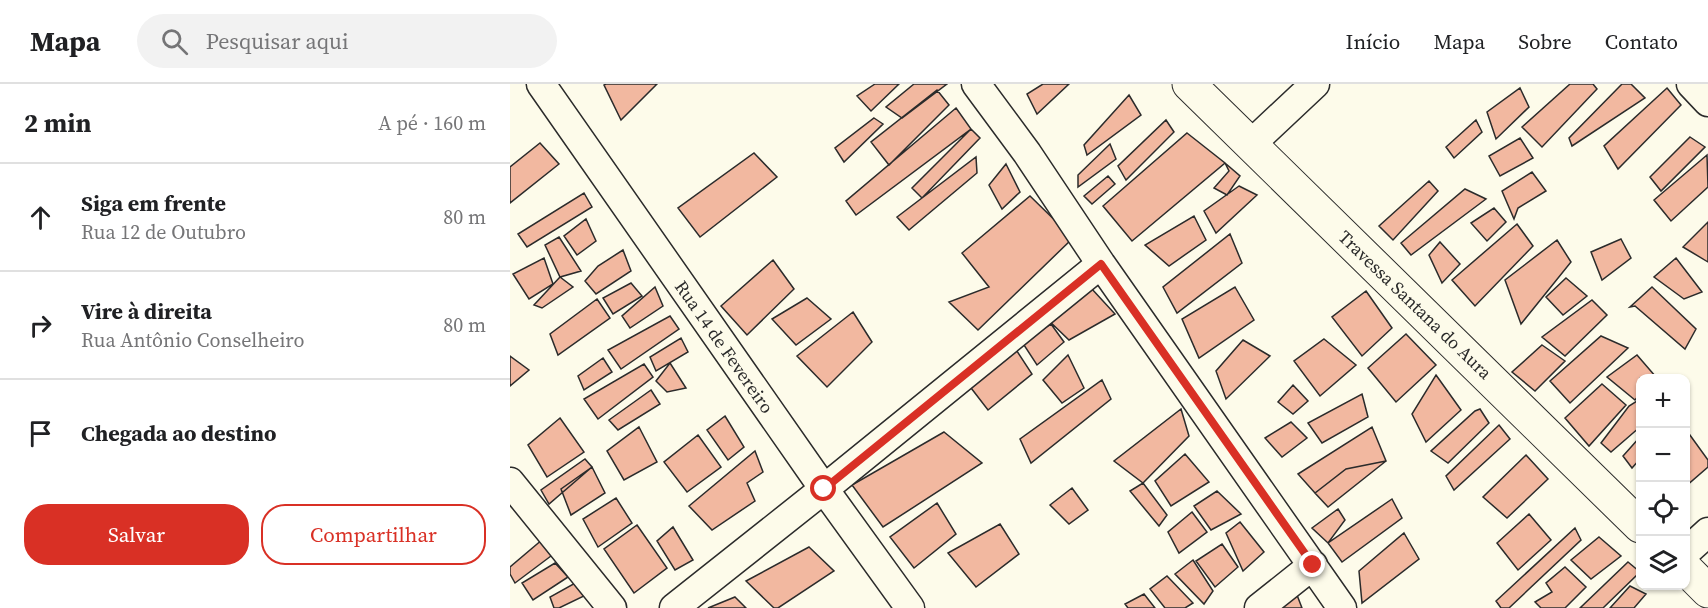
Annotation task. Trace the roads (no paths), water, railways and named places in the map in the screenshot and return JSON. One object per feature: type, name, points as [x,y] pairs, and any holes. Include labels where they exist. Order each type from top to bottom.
[{"type":"street","name":"Rua 14 de Fevereiro","points":[[541,84],[910,608]]},
{"type":"street","points":[[976,84],[1027,153],[1101,264],[1342,608]]},
{"type":"street","name":"Travessa Santana do Aura","points":[[1190,84],[1636,521]]},
{"type":"street","points":[[1251,144],[1315,84]]},
{"type":"street","points":[[1690,84],[1708,102]]},
{"type":"street","points":[[674,608],[1101,264]]},
{"type":"street","points":[[510,482],[612,608]]},
{"type":"street","points":[[1690,548],[1708,532]]},
{"type":"street","points":[[1259,608],[1313,565]]},
{"type":"street","points":[[1690,573],[1708,591]]}]
